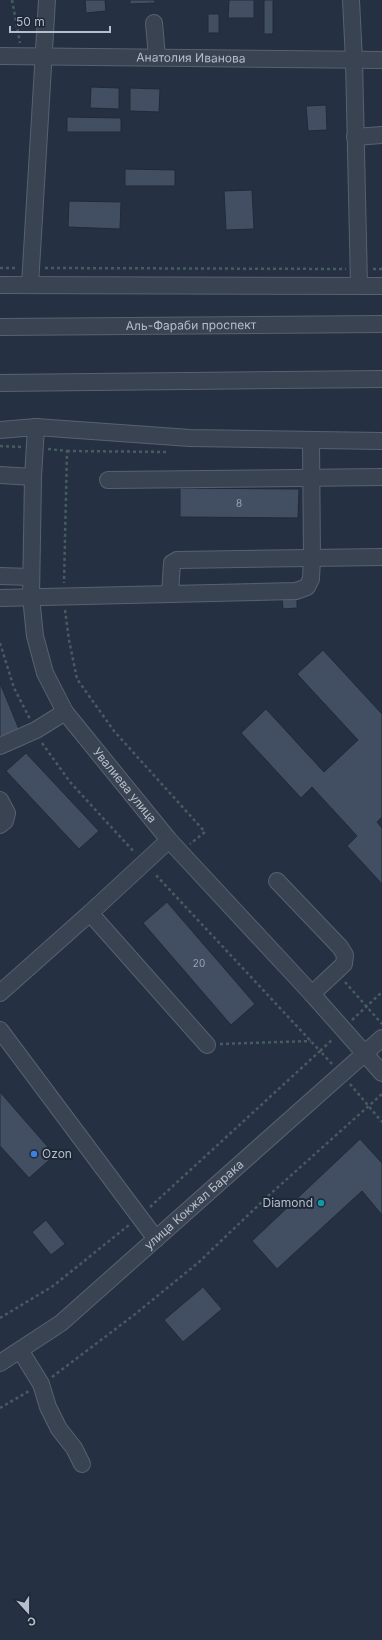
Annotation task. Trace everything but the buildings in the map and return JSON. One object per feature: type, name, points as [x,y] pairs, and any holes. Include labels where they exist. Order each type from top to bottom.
[{"type":"street","points":[[30,285],[47,0]]},
{"type":"street","points":[[351,0],[354,60],[358,286]]},
{"type":"street","points":[[154,23],[157,57]]},
{"type":"street","name":"Анатолия Иванова","points":[[0,56],[382,60]]},
{"type":"street","points":[[355,137],[382,135]]},
{"type":"street","points":[[0,285],[382,286]]},
{"type":"street","name":"Аль-Фараби проспект","points":[[0,327],[382,324]]},
{"type":"street","points":[[0,383],[382,379]]},
{"type":"street","points":[[0,430],[36,428],[190,438],[382,442]]},
{"type":"street","name":"Увалиева улица","points":[[36,428],[33,477],[31,597],[35,636],[45,673],[65,712],[175,846],[312,994],[363,1054],[382,1073]]},
{"type":"street","points":[[0,598],[296,591],[307,587],[311,579],[312,558],[311,441]]},
{"type":"street","points":[[0,475],[33,477]]},
{"type":"street","points":[[108,480],[382,477]]},
{"type":"street","points":[[170,594],[170,569],[172,563],[177,560],[382,557]]},
{"type":"street","points":[[0,576],[31,577]]},
{"type":"street","points":[[0,746],[36,730],[65,712]]},
{"type":"street","points":[[0,800],[7,813],[5,821],[0,825]]},
{"type":"street","points":[[0,993],[90,913],[175,846]]},
{"type":"street","points":[[277,881],[340,947],[345,955],[344,964],[312,994]]},
{"type":"street","points":[[90,913],[207,1044]]},
{"type":"street","points":[[0,1030],[156,1239]]},
{"type":"street","name":"улица Кокжал Барака","points":[[0,1363],[61,1323],[382,1038]]},
{"type":"street","points":[[20,1350],[41,1384],[48,1407],[59,1429],[74,1448],[82,1464]]},
{"type":"path","points":[[12,0],[22,56]]},
{"type":"path","points":[[32,268],[382,269]]},
{"type":"path","points":[[0,446],[67,451],[63,597],[69,640],[77,679],[114,731],[205,832],[175,846]]},
{"type":"path","points":[[155,874],[160,870]]},
{"type":"path","points":[[336,971],[382,1024]]},
{"type":"path","points":[[207,1044],[311,1041]]},
{"type":"path","points":[[0,1408],[41,1384],[122,1324],[199,1262],[268,1196],[382,1094]]},
{"type":"place","name":"Ozon","points":[[34,1154]]},
{"type":"place","name":"Diamond","points":[[321,1203]]}]
